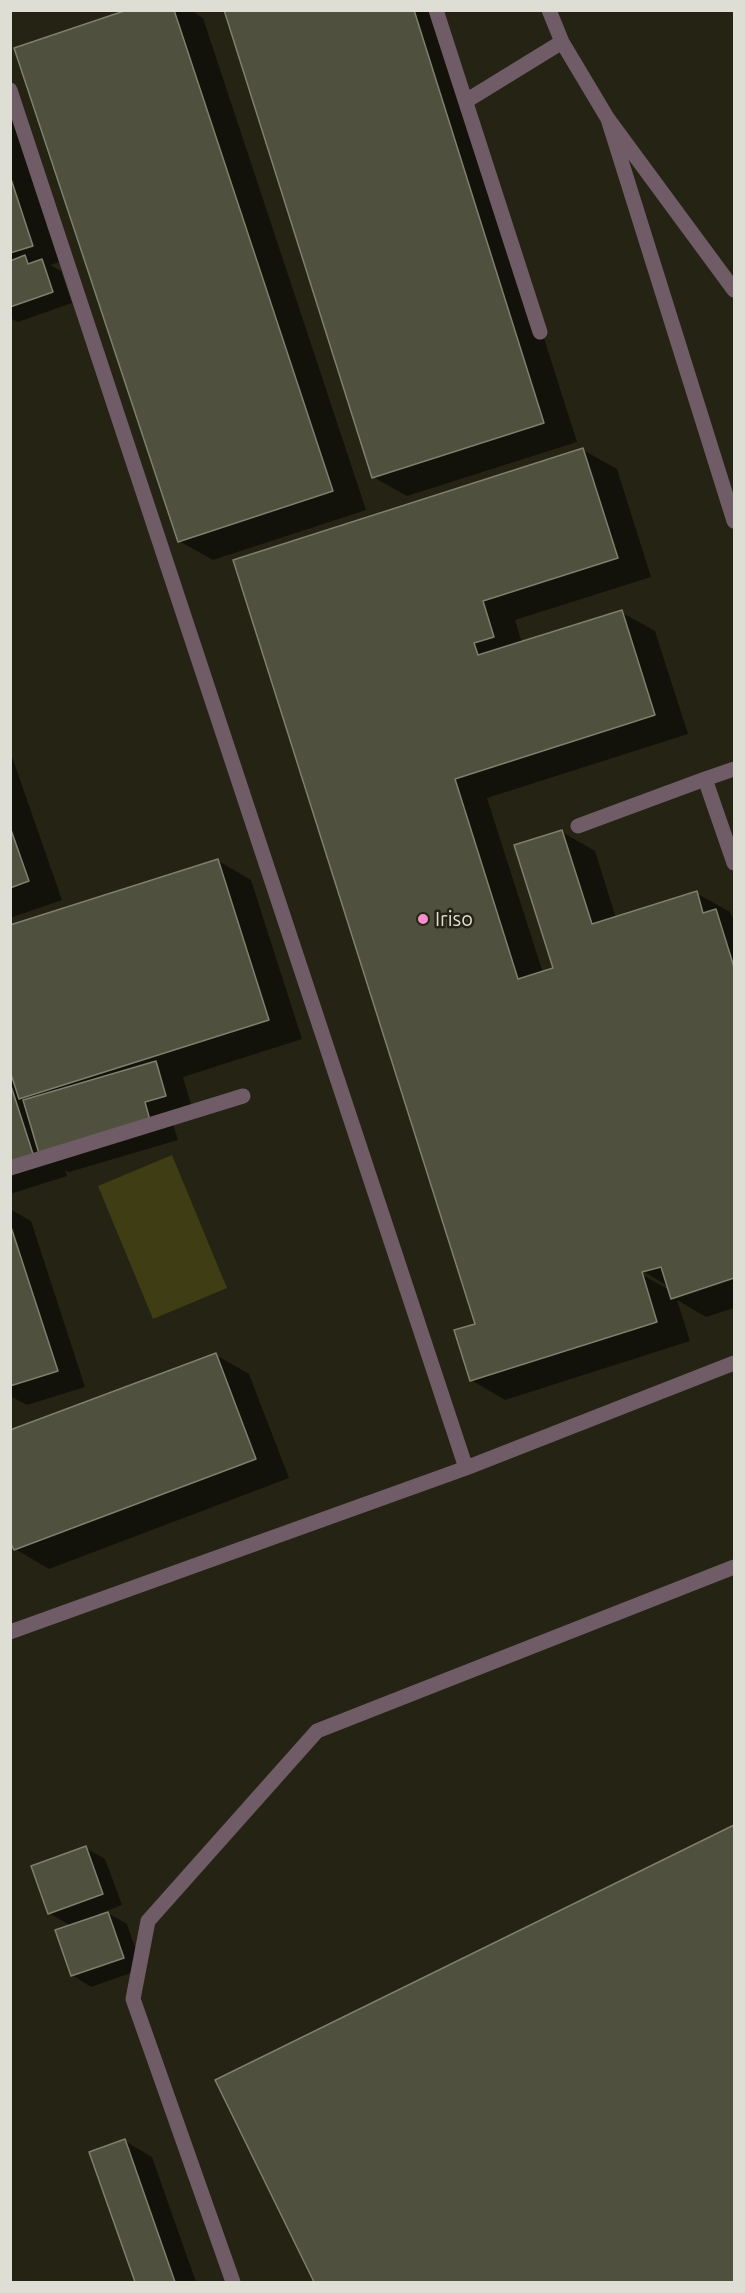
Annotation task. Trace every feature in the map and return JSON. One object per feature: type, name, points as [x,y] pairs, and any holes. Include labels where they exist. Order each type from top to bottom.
[{"type":"street","points":[[436,10],[540,332]]},
{"type":"street","points":[[549,10],[562,42],[608,118],[735,290]]},
{"type":"street","points":[[466,101],[562,42]]},
{"type":"street","points":[[10,90],[466,1468]]},
{"type":"street","points":[[608,118],[735,521]]},
{"type":"street","points":[[578,826],[735,769]]},
{"type":"street","points":[[705,779],[735,863]]},
{"type":"street","points":[[10,1168],[243,1096]]},
{"type":"street","points":[[10,1632],[466,1468],[735,1363]]},
{"type":"street","points":[[233,2283],[132,1999],[148,1921],[317,1731],[735,1566]]},
{"type":"shaded area","points":[[172,1155],[227,1288],[153,1319],[98,1186]]},
{"type":"building","points":[[127,10],[174,10],[333,491],[178,542],[14,48]]},
{"type":"building","points":[[224,10],[414,10],[544,423],[372,478]]},
{"type":"building","points":[[10,176],[33,246],[10,253]]},
{"type":"building","points":[[25,255],[28,264],[42,259],[53,292],[10,307],[10,261]]},
{"type":"building","name":"Iriso","points":[[583,448],[618,558],[483,601],[494,637],[474,643],[478,655],[622,610],[655,715],[455,779],[518,979],[553,968],[514,845],[562,830],[592,924],[697,891],[703,913],[716,909],[734,967],[734,1278],[671,1299],[661,1267],[642,1272],[657,1322],[470,1381],[454,1330],[475,1324],[233,560]]},
{"type":"building","points":[[10,827],[29,881],[10,888]]},
{"type":"building","points":[[218,859],[269,1020],[19,1099],[10,1071],[10,925]]},
{"type":"building","points":[[156,1061],[166,1096],[145,1102],[151,1124],[40,1157],[23,1100]]},
{"type":"building","points":[[10,1083],[34,1157],[10,1164]]},
{"type":"building","points":[[10,1224],[58,1371],[10,1386]]},
{"type":"building","points":[[216,1353],[256,1459],[14,1550],[10,1542],[10,1430]]},
{"type":"building","points":[[734,1825],[734,2282],[314,2282],[215,2080]]},
{"type":"building","points":[[86,1846],[103,1894],[48,1914],[31,1866]]},
{"type":"building","points":[[108,1912],[124,1958],[71,1976],[55,1930]]},
{"type":"building","points":[[125,2139],[175,2282],[135,2282],[89,2152]]},
{"type":"place","name":"Iriso","points":[[423,919]]}]
